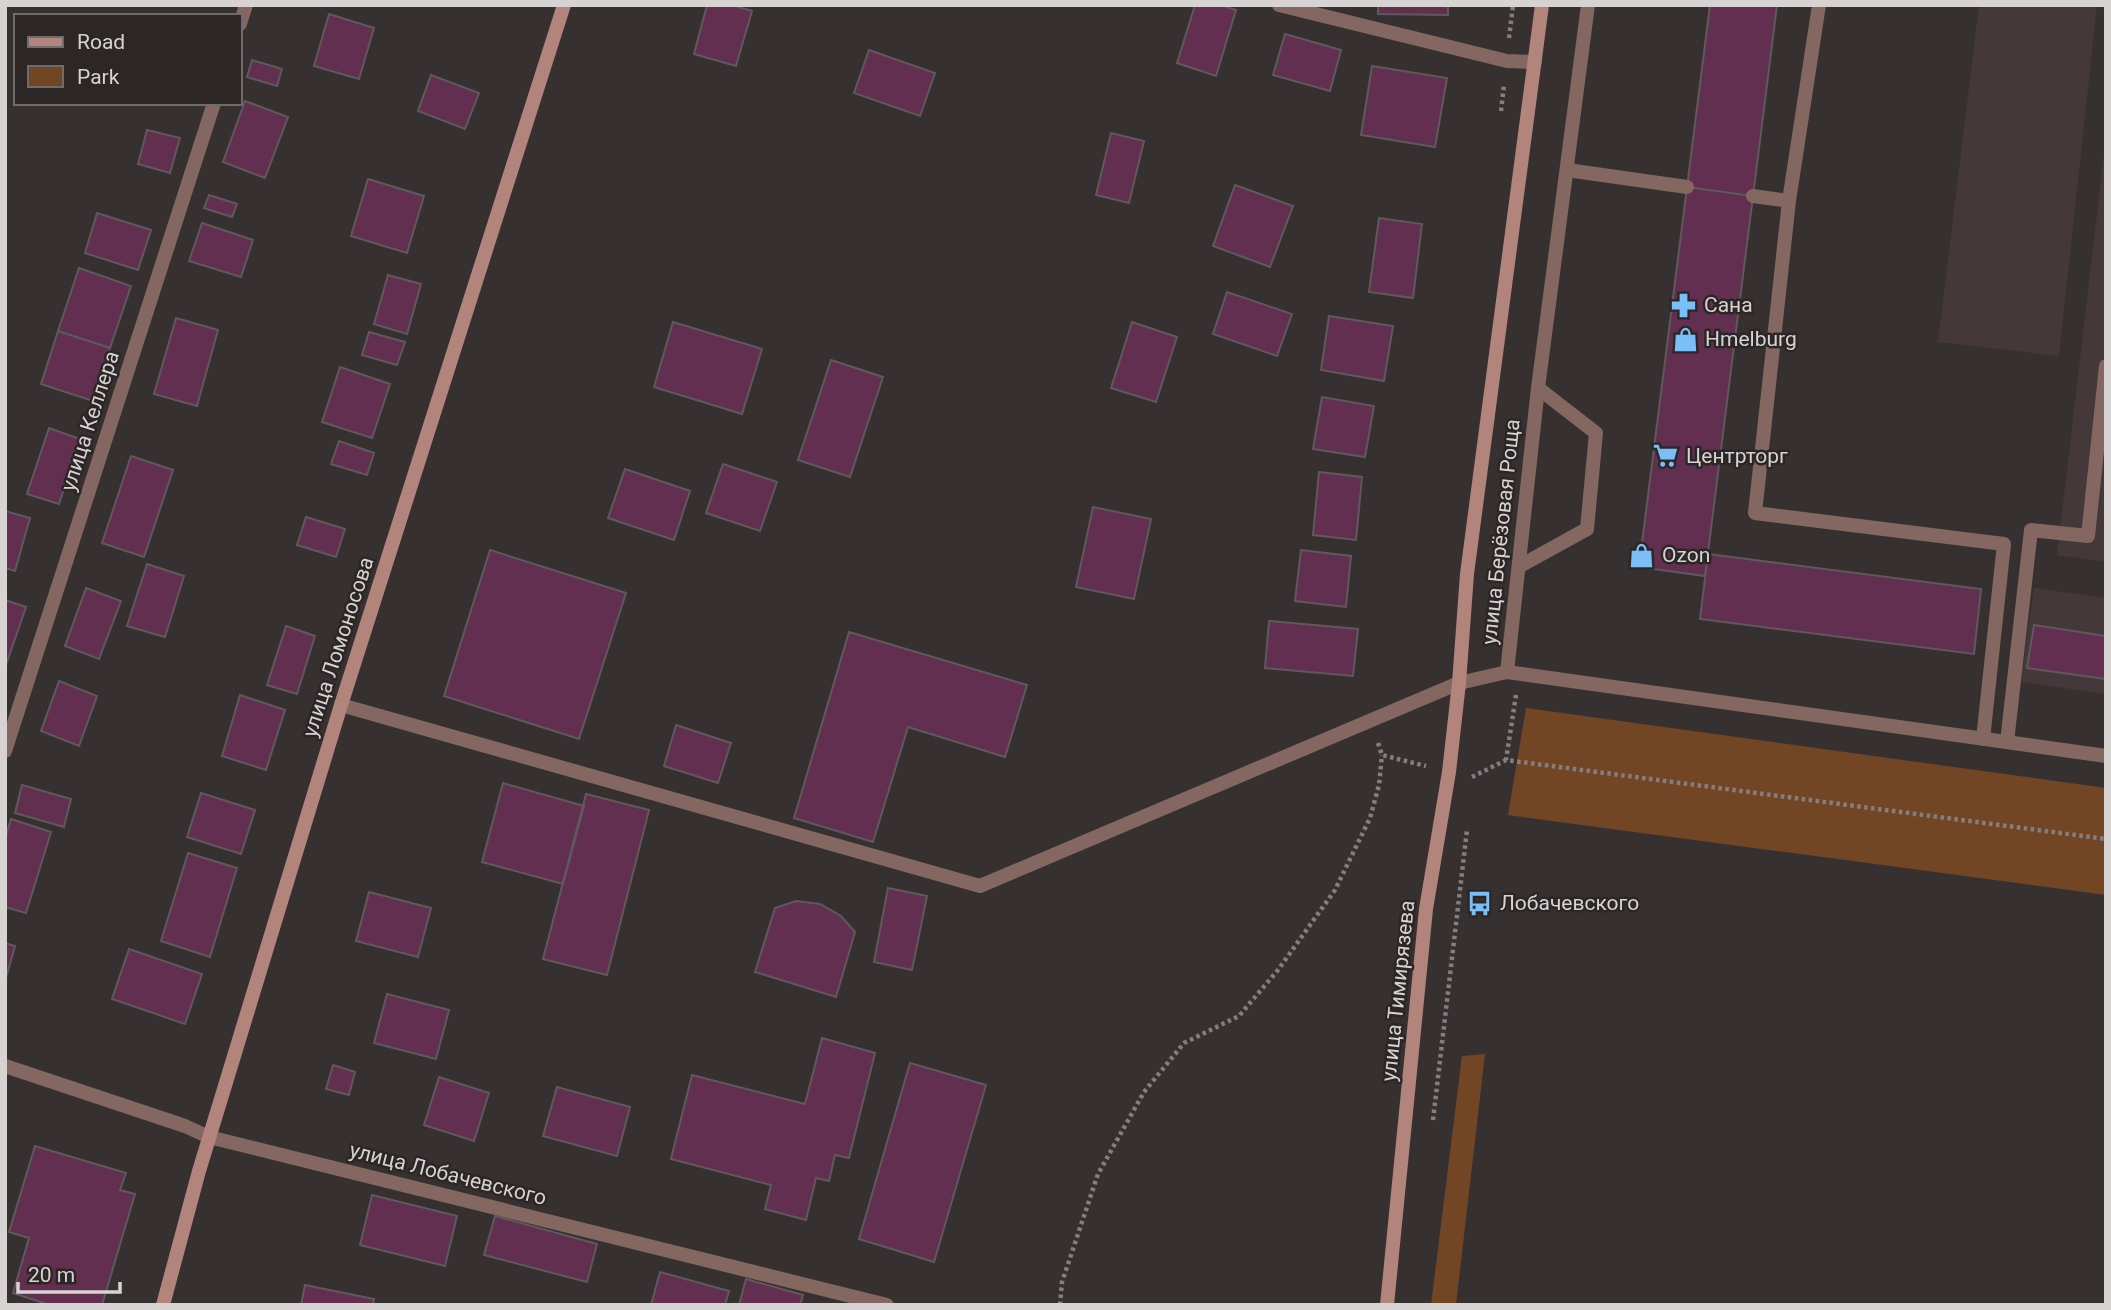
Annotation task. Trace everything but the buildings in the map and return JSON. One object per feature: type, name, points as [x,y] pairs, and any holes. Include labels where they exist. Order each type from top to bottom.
[{"type":"main road","name":"улица Ломоносова","points":[[163,1305],[209,1137],[341,705],[564,5]]},
{"type":"main road","name":"улица Тимирязева","points":[[1387,1305],[1426,909],[1449,772],[1467,574],[1542,5]]},
{"type":"street","points":[[1279,5],[1507,61],[1535,62]]},
{"type":"street","name":"улица Берёзовая Роща","points":[[1513,673],[1520,566],[1538,387],[1588,5]]},
{"type":"street","points":[[1819,5],[1789,201],[1755,513],[2004,544],[1983,739]]},
{"type":"street","name":"улица Келлера","points":[[5,751],[213,105]]},
{"type":"street","points":[[1567,170],[1687,187]]},
{"type":"street","points":[[1753,196],[1789,201]]},
{"type":"street","points":[[2007,742],[2031,530],[2088,536],[2106,366]]},
{"type":"street","points":[[1520,566],[1587,529],[1596,433],[1538,387]]},
{"type":"street","points":[[341,705],[981,886],[1459,683],[1513,673],[2106,756]]},
{"type":"street","name":"улица Лобачевского","points":[[5,1066],[185,1126],[209,1137],[887,1305]]},
{"type":"path","points":[[1513,673],[1506,760],[2106,839]]},
{"type":"path","points":[[1060,1305],[1062,1282],[1098,1174],[1144,1092],[1184,1043],[1239,1016],[1286,960],[1335,890],[1370,818],[1379,785],[1382,755]]},
{"type":"path","points":[[1471,791],[1473,777]]},
{"type":"path","points":[[1432,1124],[1468,819]]},
{"type":"shaded area","points":[[1979,5],[2097,5],[2059,356],[1938,342]]},
{"type":"shaded area","points":[[2106,137],[2106,562],[2057,555]]},
{"type":"shaded area","points":[[2034,588],[2106,598],[2106,694],[2021,682]]},
{"type":"green space","points":[[1526,708],[2106,788],[2106,895],[1508,815]]},
{"type":"green space","points":[[1485,1054],[1456,1305],[1431,1305],[1462,1056]]},
{"type":"place","name":"Сана","points":[[1684,305]]},
{"type":"place","name":"Hmelburg","points":[[1685,339]]},
{"type":"place","name":"Центрторг","points":[[1666,456]]},
{"type":"place","name":"Ozon","points":[[1642,555]]},
{"type":"place","name":"Лобачевского","points":[[1480,903]]}]
